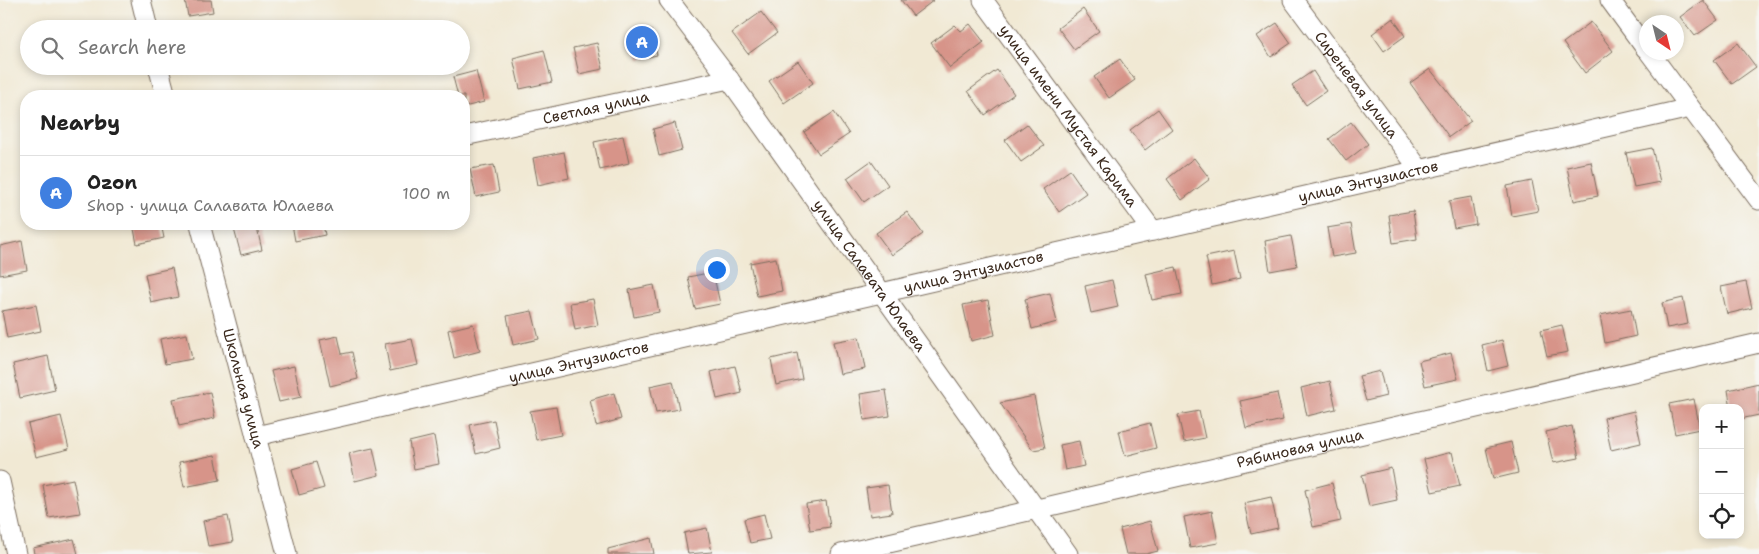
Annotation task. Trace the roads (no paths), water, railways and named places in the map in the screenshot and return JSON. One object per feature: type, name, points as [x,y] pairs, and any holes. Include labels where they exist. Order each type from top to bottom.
[{"type":"street","points":[[141,0],[146,20]]},
{"type":"street","name":"улица Салавата Юлаева","points":[[669,0],[729,79],[1068,554]]},
{"type":"street","name":"улица имени Мустая Карима","points":[[983,0],[1153,231]]},
{"type":"street","name":"Сиреневая улица","points":[[1293,0],[1420,170]]},
{"type":"street","points":[[1610,0],[1639,39]]},
{"type":"street","points":[[1655,60],[1759,200]]},
{"type":"street","points":[[160,75],[164,90]]},
{"type":"street","name":"Светлая улица","points":[[470,135],[729,79]]},
{"type":"street","name":"улица Энтузиастов","points":[[256,436],[1690,108]]},
{"type":"street","name":"Школьная улица","points":[[202,230],[287,554]]},
{"type":"street","name":"Рябиновая улица","points":[[841,554],[1759,343]]},
{"type":"street","points":[[0,481],[16,554]]},
{"type":"place","name":"Ozon","points":[[642,42]]}]
